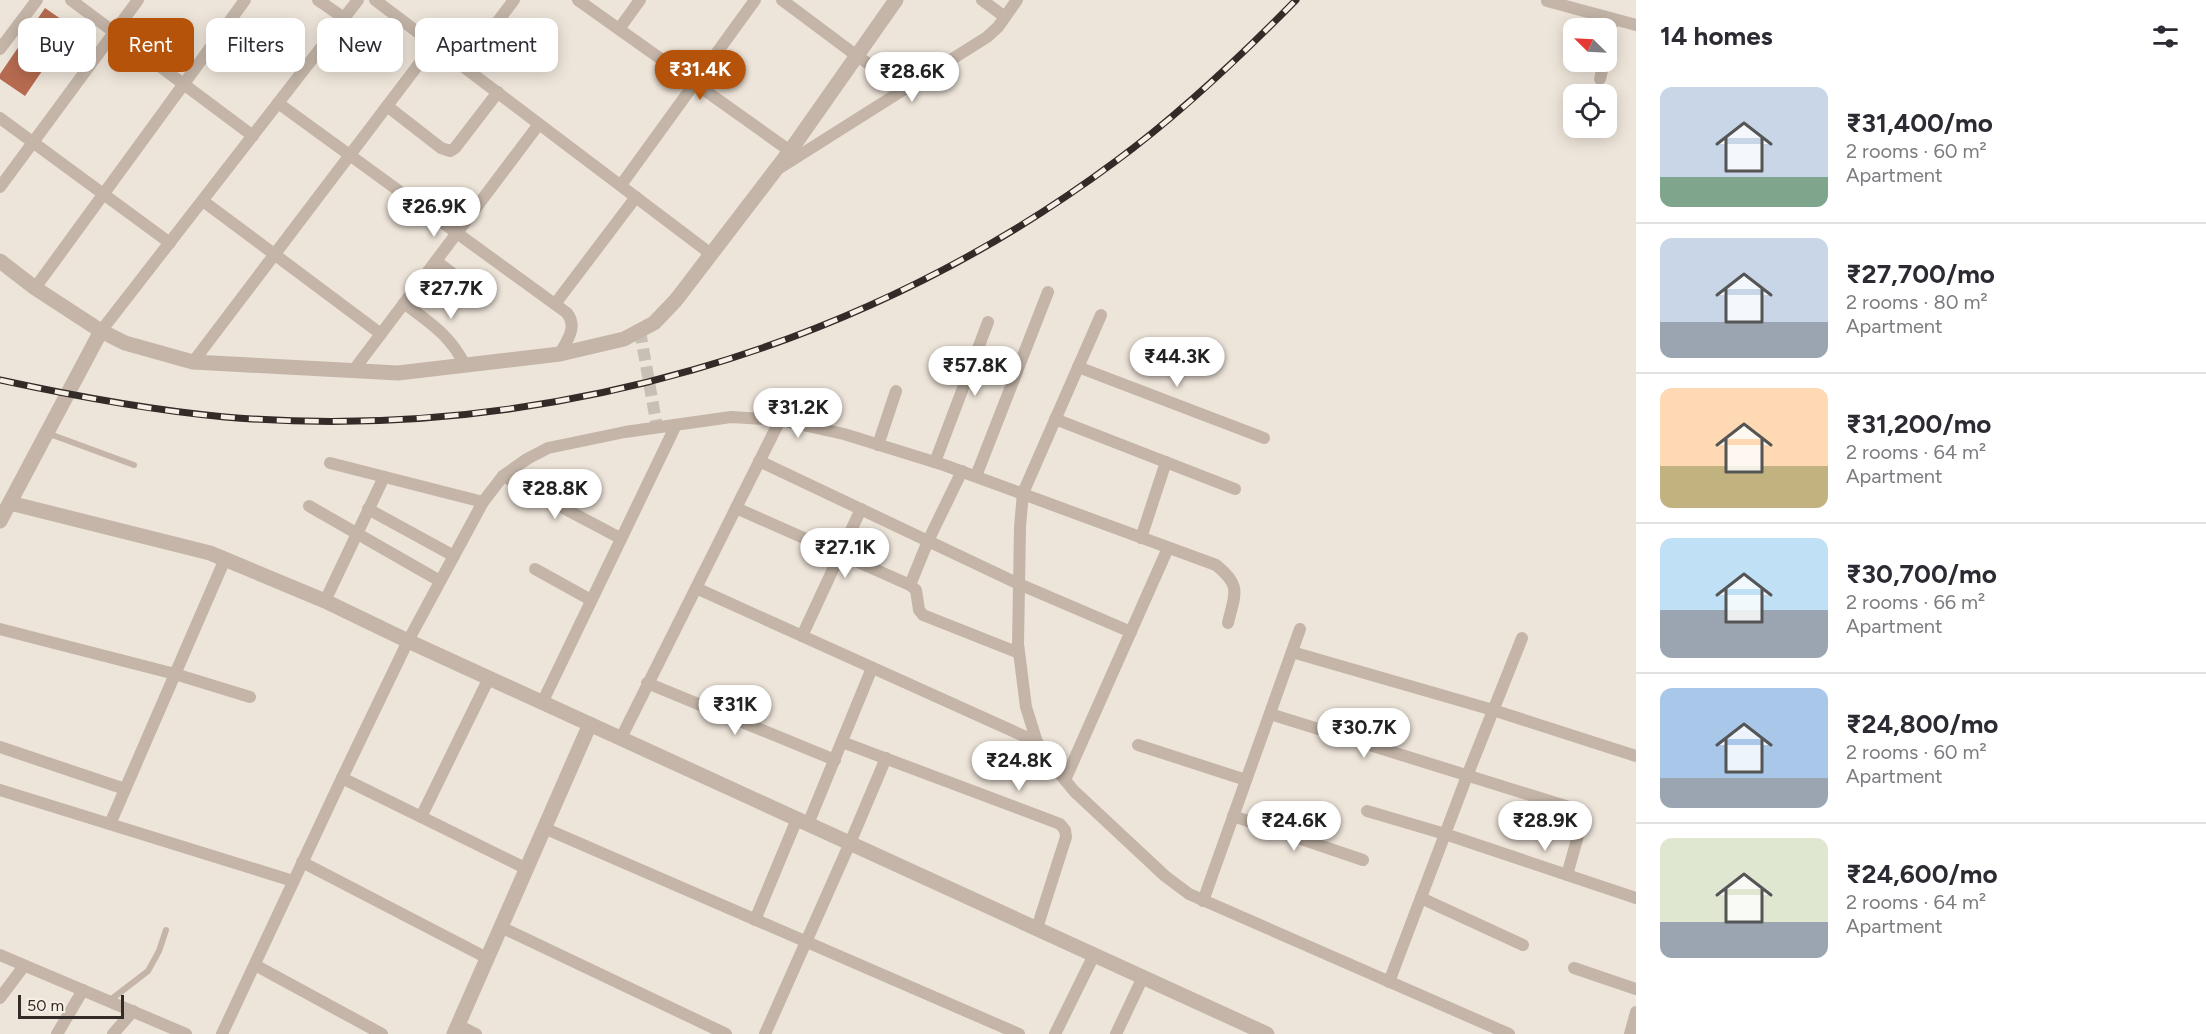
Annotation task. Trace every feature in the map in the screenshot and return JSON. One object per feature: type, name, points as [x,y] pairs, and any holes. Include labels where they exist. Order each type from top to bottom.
[{"type":"street","points":[[0,49],[37,0]]},
{"type":"street","points":[[71,0],[108,27]]},
{"type":"street","points":[[125,18],[138,0]]},
{"type":"street","points":[[35,288],[245,0]]},
{"type":"street","points":[[318,0],[344,18],[358,0]]},
{"type":"street","points":[[375,0],[415,30]]},
{"type":"street","points":[[500,18],[514,0]]},
{"type":"street","points":[[578,0],[790,151]]},
{"type":"street","points":[[619,29],[640,0]]},
{"type":"street","points":[[621,185],[755,0]]},
{"type":"street","points":[[782,0],[857,56],[906,88]]},
{"type":"street","points":[[0,261],[35,288],[101,331],[125,343],[193,362],[398,373],[560,354],[624,339],[654,323],[676,300],[790,151],[896,0]]},
{"type":"street","points":[[982,0],[1005,17]]},
{"type":"street","points":[[774,172],[987,37],[1017,0]]},
{"type":"street","points":[[1547,1],[1609,18]]},
{"type":"street","points":[[1617,20],[1636,25]]},
{"type":"street","points":[[0,187],[108,41]]},
{"type":"street","points":[[0,521],[101,331],[317,53]]},
{"type":"street","points":[[193,362],[415,69]]},
{"type":"street","points":[[168,72],[253,136]]},
{"type":"street","points":[[472,72],[711,254]]},
{"type":"street","points":[[1600,79],[1602,72]]},
{"type":"street","points":[[387,106],[441,148],[450,151],[455,148],[498,92]]},
{"type":"street","points":[[278,103],[555,304],[573,320],[573,327],[560,354]]},
{"type":"street","points":[[0,118],[170,243]]},
{"type":"street","points":[[353,370],[539,124]]},
{"type":"street","points":[[555,304],[636,197]]},
{"type":"street","points":[[203,201],[381,334]]},
{"type":"street","points":[[436,261],[485,298]]},
{"type":"street","points":[[976,476],[1048,292]]},
{"type":"street","points":[[404,303],[444,334],[465,365]]},
{"type":"street","points":[[1101,315],[1023,493],[1020,527],[1019,653],[1026,707],[1037,742],[1074,791],[1165,876],[1190,894],[1509,1034]]},
{"type":"street","points":[[935,462],[988,322]]},
{"type":"street","points":[[1078,367],[1264,438]]},
{"type":"street","points":[[878,445],[896,391]]},
{"type":"street","points":[[222,1034],[408,641],[483,502],[503,476],[548,448],[625,432],[731,417],[780,420],[844,434],[962,471],[1216,565],[1234,582],[1234,598],[1228,623]]},
{"type":"street","points":[[1055,419],[1235,489]]},
{"type":"street","points":[[621,738],[780,420]]},
{"type":"street","points":[[542,703],[676,425]]},
{"type":"street","points":[[759,461],[1019,584],[1131,632]]},
{"type":"street","points":[[1142,538],[1166,462]]},
{"type":"street","points":[[330,463],[483,502]]},
{"type":"street","points":[[910,585],[928,541],[962,471]]},
{"type":"street","points":[[503,476],[620,538]]},
{"type":"street","points":[[325,601],[384,477]]},
{"type":"street","points":[[10,503],[210,553],[325,601],[1262,1033]]},
{"type":"street","points":[[309,506],[440,581]]},
{"type":"street","points":[[736,508],[910,585],[916,590],[919,610],[923,615],[1019,653]]},
{"type":"street","points":[[368,509],[454,556]]},
{"type":"street","points":[[802,636],[861,509]]},
{"type":"street","points":[[1065,780],[1168,548]]},
{"type":"street","points":[[110,824],[225,559]]},
{"type":"street","points":[[535,569],[591,600]]},
{"type":"street","points":[[696,588],[1037,742]]},
{"type":"street","points":[[0,629],[175,674],[250,697]]},
{"type":"street","points":[[1203,901],[1300,630]]},
{"type":"street","points":[[1389,982],[1522,638]]},
{"type":"street","points":[[1292,652],[1493,710],[1636,756]]},
{"type":"street","points":[[755,920],[802,821],[835,760],[872,668]]},
{"type":"street","points":[[421,817],[489,678]]},
{"type":"street","points":[[647,684],[835,760]]},
{"type":"street","points":[[1269,714],[1572,808],[1579,816],[1581,825],[1567,875]]},
{"type":"street","points":[[476,1034],[456,1030],[590,724]]},
{"type":"street","points":[[842,742],[1060,824],[1065,830],[1066,837],[1037,928]]},
{"type":"street","points":[[1138,745],[1246,780]]},
{"type":"street","points":[[0,747],[125,789]]},
{"type":"street","points":[[765,1034],[886,758]]},
{"type":"street","points":[[342,778],[527,869]]},
{"type":"street","points":[[0,790],[293,881]]},
{"type":"street","points":[[1367,811],[1445,834],[1636,898]]},
{"type":"street","points":[[1233,816],[1364,860]]},
{"type":"street","points":[[544,828],[1019,1034]]},
{"type":"street","points":[[302,862],[487,958]]},
{"type":"street","points":[[1421,898],[1523,945]]},
{"type":"street","points":[[501,927],[726,1034]]},
{"type":"street","points":[[0,955],[186,1034]]},
{"type":"street","points":[[1055,1034],[1094,955]]},
{"type":"street","points":[[255,965],[382,1034]]},
{"type":"street","points":[[0,999],[24,966]]},
{"type":"street","points":[[1574,968],[1636,989]]},
{"type":"street","points":[[1116,1034],[1143,977]]},
{"type":"street","points":[[57,1034],[83,990]]},
{"type":"street","points":[[113,1034],[133,1011]]},
{"type":"street","points":[[1632,1033],[1636,1012]]},
{"type":"lane","points":[[46,433],[134,465]]},
{"type":"lane","points":[[109,1001],[148,971],[159,951],[166,930]]},
{"type":"building","points":[[45,8],[59,18],[38,18]]},
{"type":"building","points":[[18,48],[18,72],[41,72],[25,96],[0,79],[0,74]]},
{"type":"tunnel","points":[[640,331],[657,427]]},
{"type":"railway","points":[[0,380],[168,411],[225,417],[344,421],[462,415],[579,397],[694,370],[806,332],[914,284],[1018,227],[1116,161],[1164,124],[1231,64],[1296,0]]}]
